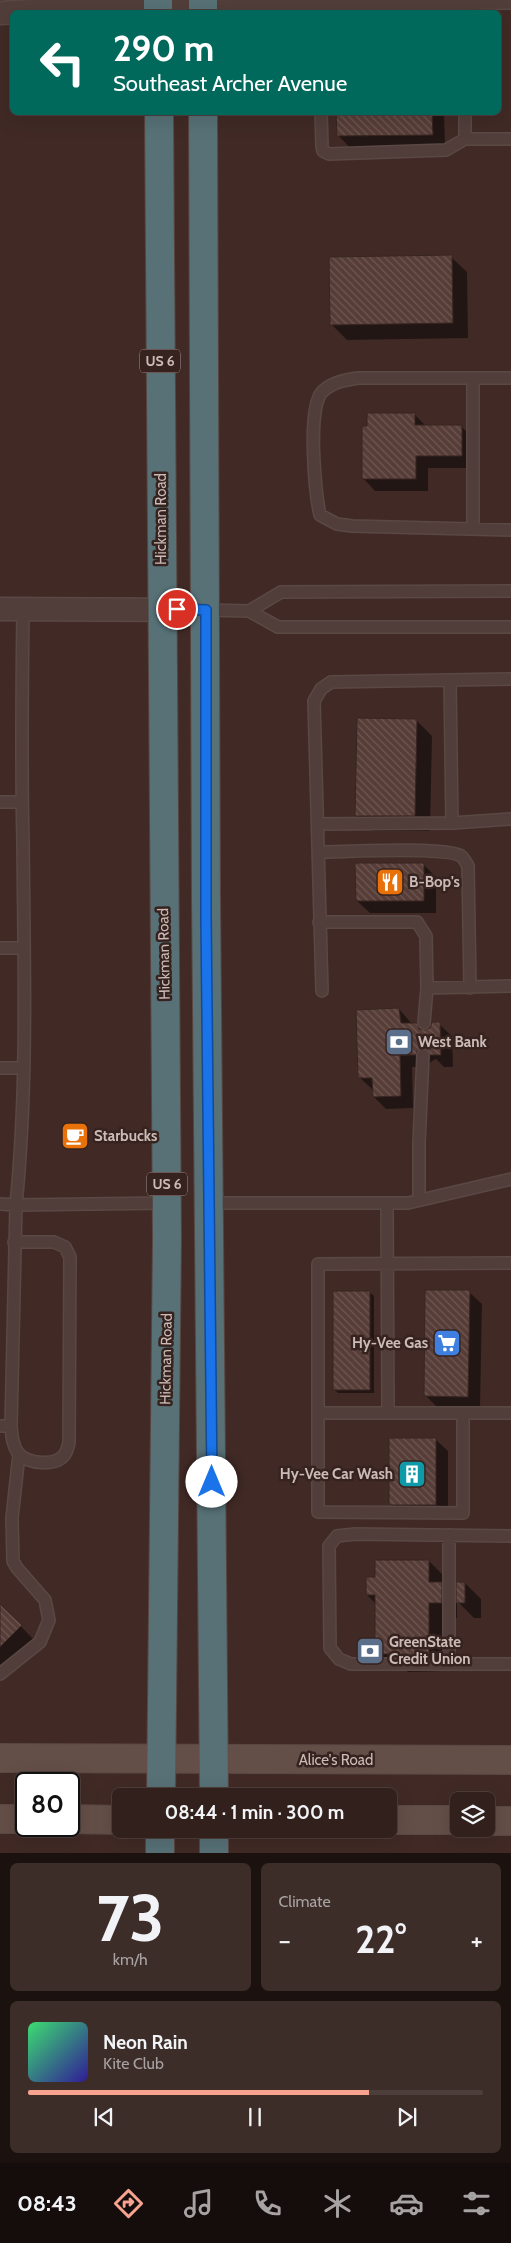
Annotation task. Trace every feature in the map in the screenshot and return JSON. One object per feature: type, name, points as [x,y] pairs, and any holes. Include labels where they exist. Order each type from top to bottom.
[{"type":"highway","name":"Hickman Road","points":[[159,115],[167,1203],[161,1788]]},
{"type":"highway","name":"US 6","points":[[203,115],[206,888],[214,1788]]},
{"type":"highway","points":[[160,1838],[160,1853]]},
{"type":"highway","points":[[214,1838],[214,1853]]},
{"type":"main road","name":"Alice's Road","points":[[0,1758],[511,1760]]},
{"type":"main road","points":[[0,1820],[15,1820]]},
{"type":"main road","points":[[80,1820],[112,1820]]},
{"type":"main road","points":[[397,1820],[450,1820]]},
{"type":"main road","points":[[495,1821],[511,1821]]},
{"type":"street","points":[[50,10],[99,7],[203,6]]},
{"type":"street","points":[[0,609],[206,610]]},
{"type":"lane","points":[[203,6],[463,8],[511,3]]},
{"type":"lane","points":[[321,115],[323,151],[329,154],[446,150],[466,139],[511,139]]},
{"type":"lane","points":[[465,115],[466,139]]},
{"type":"lane","points":[[511,378],[358,378],[336,382],[321,393],[314,418],[316,496],[320,515],[337,524],[352,526],[511,530]]},
{"type":"lane","points":[[473,378],[473,529]]},
{"type":"lane","points":[[249,611],[281,592],[511,591]]},
{"type":"lane","points":[[14,1242],[54,1242],[65,1247],[70,1257],[69,1443],[65,1455],[55,1461],[30,1462],[19,1454],[6,1426],[14,1242],[16,1205],[23,1137],[23,610]]},
{"type":"lane","points":[[206,610],[249,611],[278,627],[511,627]]},
{"type":"lane","points":[[322,990],[314,701],[321,689],[331,682],[511,679]]},
{"type":"lane","points":[[450,680],[452,823]]},
{"type":"lane","points":[[0,802],[22,802]]},
{"type":"lane","points":[[318,824],[452,823],[511,819]]},
{"type":"lane","points":[[319,852],[448,852],[462,857],[468,866],[470,988]]},
{"type":"lane","points":[[319,922],[417,922],[426,936],[427,988],[424,1022]]},
{"type":"lane","points":[[0,948],[24,948]]},
{"type":"lane","points":[[427,988],[511,986]]},
{"type":"lane","points":[[419,1200],[418,1143],[423,1055]]},
{"type":"lane","points":[[0,1068],[24,1068]]},
{"type":"lane","points":[[209,1203],[387,1204],[419,1200],[511,1179]]},
{"type":"lane","points":[[0,1204],[167,1203]]},
{"type":"lane","points":[[387,1204],[388,1413]]},
{"type":"lane","points":[[462,1413],[464,1513],[318,1512],[318,1264],[511,1263]]},
{"type":"lane","points":[[318,1413],[511,1413]]},
{"type":"lane","points":[[0,1674],[40,1642],[49,1620],[45,1600],[13,1561],[12,1518],[19,1454]]},
{"type":"lane","points":[[0,1518],[12,1518]]},
{"type":"lane","points":[[511,1536],[355,1534],[337,1536],[329,1546],[330,1648],[339,1659],[352,1664],[511,1664]]},
{"type":"lane","points":[[449,1536],[449,1664]]},
{"type":"building","points":[[336,115],[432,115],[433,135],[337,136]]},
{"type":"building","points":[[452,255],[453,323],[330,325],[329,257]]},
{"type":"building","points":[[367,413],[415,413],[415,425],[462,425],[462,456],[416,456],[416,479],[362,479],[362,426],[367,426]]},
{"type":"building","points":[[357,718],[417,719],[415,816],[355,816]]},
{"type":"building","name":"B-Bop's","points":[[355,863],[424,863],[424,901],[356,901]]},
{"type":"building","name":"West Bank","points":[[399,1008],[401,1023],[417,1023],[419,1029],[424,1030],[430,1028],[432,1022],[440,1022],[441,1055],[430,1055],[427,1049],[423,1048],[417,1051],[416,1055],[400,1055],[401,1096],[373,1097],[372,1078],[358,1078],[356,1010]]},
{"type":"building","name":"Hy-Vee Gas","points":[[425,1290],[470,1290],[468,1397],[424,1396]]},
{"type":"building","points":[[333,1291],[370,1291],[370,1390],[333,1390]]},
{"type":"building","name":"Hy-Vee Car Wash","points":[[389,1438],[436,1438],[436,1505],[389,1505]]},
{"type":"building","points":[[375,1560],[429,1560],[429,1582],[442,1582],[442,1603],[429,1603],[429,1656],[375,1654],[375,1595],[366,1595],[366,1577],[375,1577]]},
{"type":"building","points":[[456,1582],[465,1582],[465,1603],[456,1603]]},
{"type":"building","points":[[0,1604],[22,1625],[0,1647]]},
{"type":"place","name":"B-Bop's","points":[[390,882]]},
{"type":"place","name":"West Bank","points":[[399,1042]]},
{"type":"place","name":"Starbucks","points":[[75,1136]]},
{"type":"place","name":"Hy-Vee Gas","points":[[447,1343]]},
{"type":"place","name":"Hy-Vee Car Wash","points":[[412,1474]]},
{"type":"place","name":"GreenState Credit Union","points":[[370,1651]]},
{"type":"route","points":[[177,609],[206,610],[206,917],[212,1482]]}]
